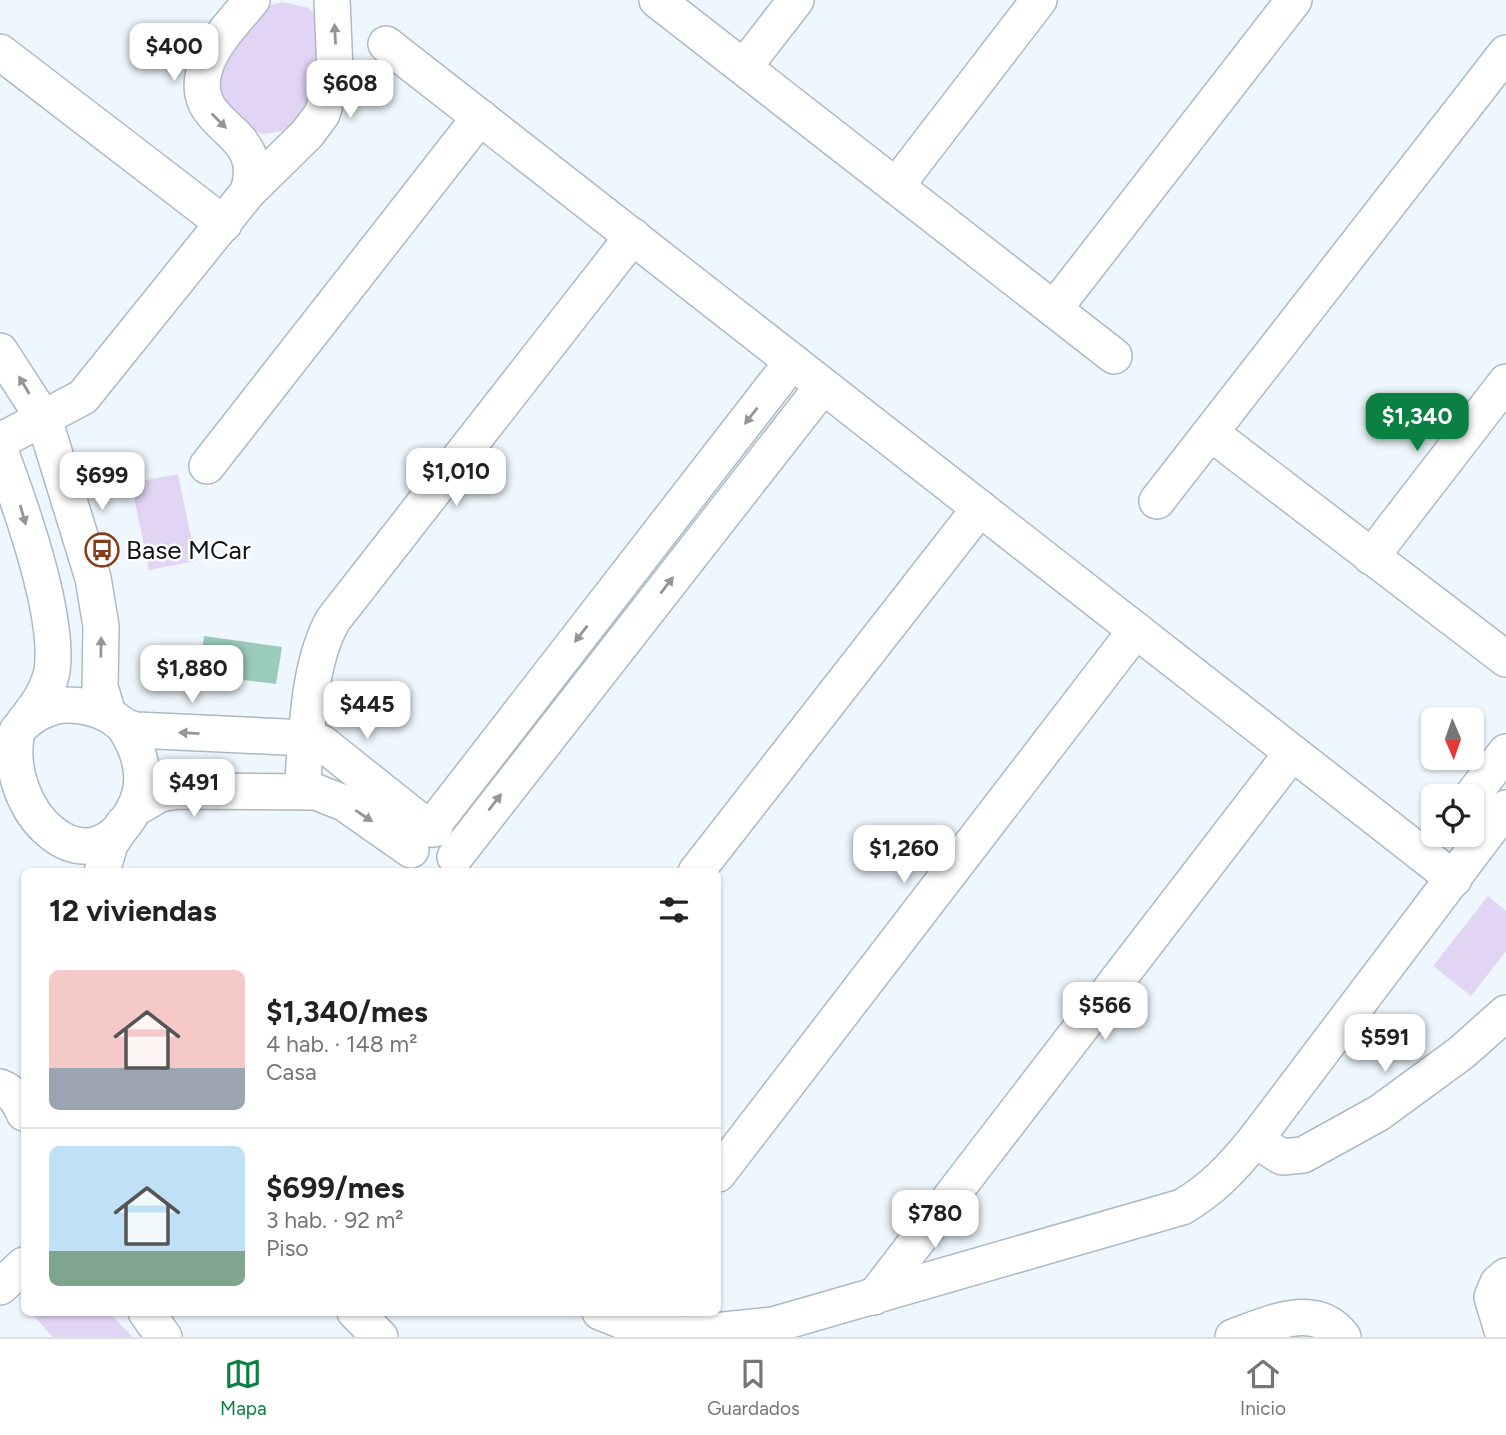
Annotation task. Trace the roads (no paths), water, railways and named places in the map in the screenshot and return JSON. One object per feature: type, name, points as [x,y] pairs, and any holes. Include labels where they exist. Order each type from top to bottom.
[{"type":"street","points":[[248,192],[252,179],[251,156],[245,146],[212,115],[202,85],[204,69],[211,54],[252,0]]},
{"type":"street","points":[[0,441],[83,397],[248,192],[290,154],[307,134],[326,104],[335,71],[332,0]]},
{"type":"street","points":[[657,0],[1114,356]]},
{"type":"street","points":[[744,67],[796,0]]},
{"type":"street","points":[[895,186],[1039,0]]},
{"type":"street","points":[[1054,309],[1294,0]]},
{"type":"street","points":[[386,44],[1292,753],[1421,837]]},
{"type":"street","points":[[0,52],[224,224]]},
{"type":"street","points":[[1157,502],[1506,53]]},
{"type":"street","points":[[207,466],[480,117]]},
{"type":"street","points":[[316,793],[307,738],[317,662],[323,639],[333,620],[633,236]]},
{"type":"street","points":[[0,351],[44,419],[93,578],[101,626],[100,687],[117,721],[137,747],[142,767],[141,788],[129,816],[110,844],[103,868]]},
{"type":"street","points":[[428,854],[437,820],[792,362]]},
{"type":"street","points":[[1371,557],[1506,382]]},
{"type":"street","points":[[428,854],[642,616],[823,386]]},
{"type":"street","points":[[1212,433],[1506,659]]},
{"type":"street","points":[[0,451],[21,507],[43,592],[52,648],[48,685],[11,738],[1,762],[1,785],[8,807],[22,826],[75,868]]},
{"type":"street","points":[[699,868],[980,508]]},
{"type":"street","points":[[613,594],[642,616]]},
{"type":"street","points":[[721,1170],[1136,630]]},
{"type":"street","points":[[11,738],[42,710],[64,705],[87,706],[117,721],[307,738],[334,750],[353,765],[428,854]]},
{"type":"street","points":[[1481,784],[1506,752]]},
{"type":"street","points":[[874,1297],[1292,753]]},
{"type":"street","points":[[316,793],[353,765]]},
{"type":"street","points":[[22,826],[64,845],[86,845],[107,837],[129,816],[160,794],[176,791],[316,793],[428,854]]},
{"type":"street","points":[[611,1316],[648,1331],[685,1335],[773,1325],[1182,1206],[1221,1180],[1255,1140],[1506,808]]},
{"type":"street","points":[[1435,847],[1454,879]]},
{"type":"street","points":[[1255,1140],[1282,1157],[1303,1155],[1379,1113],[1461,1053],[1506,1013]]},
{"type":"street","points":[[0,1087],[9,1090],[21,1106]]},
{"type":"street","points":[[0,1287],[21,1268]]},
{"type":"street","points":[[1504,1337],[1492,1297],[1498,1283],[1506,1276]]},
{"type":"street","points":[[149,1316],[164,1337]]},
{"type":"street","points":[[359,1316],[380,1337]]},
{"type":"street","points":[[1233,1337],[1300,1317],[1315,1318],[1331,1325],[1343,1337]]},
{"type":"place","name":"Base MCar","points":[[102,550]]}]
